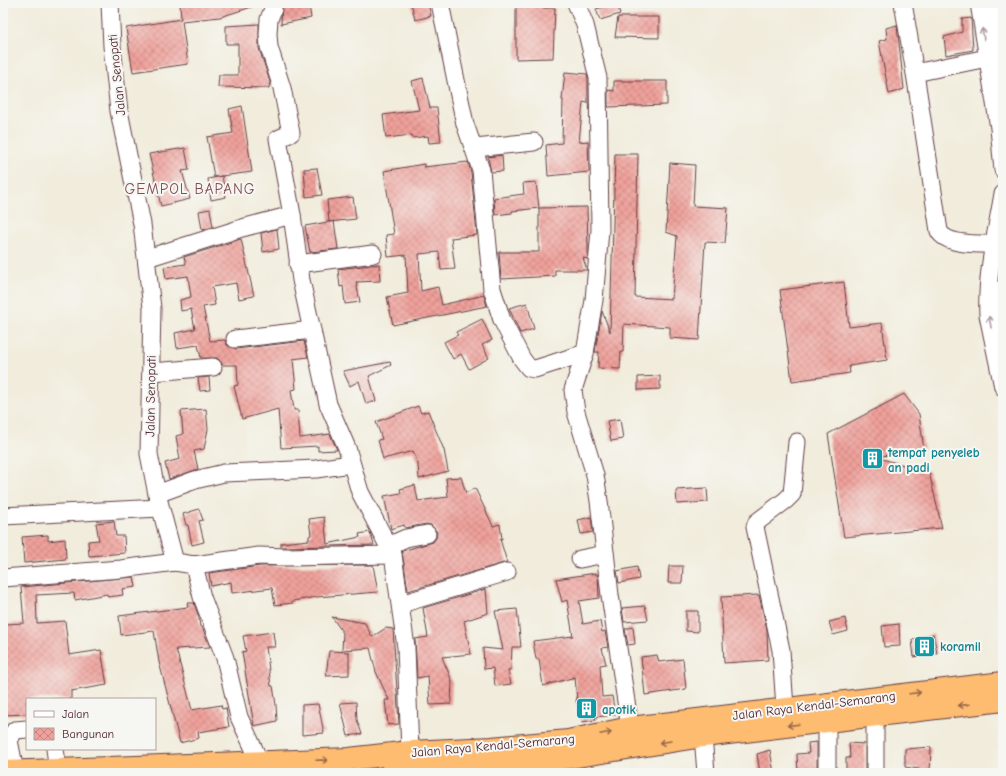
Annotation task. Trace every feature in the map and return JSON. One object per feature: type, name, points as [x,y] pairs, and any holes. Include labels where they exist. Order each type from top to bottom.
[{"type":"highway","name":"Jalan Raya Kendal-Semarang","points":[[570,749],[703,736],[827,721],[875,707],[1003,683]]},
{"type":"highway","name":"Jalan Raya Kendal-Semarang","points":[[391,773],[492,766],[527,760],[570,749],[630,728],[785,708],[875,707],[1003,700]]},
{"type":"highway","name":"Jalan Raya Kendal-Semarang","points":[[9,772],[57,760],[260,762],[349,759],[410,752],[527,760]]},
{"type":"street","name":"Jalan Senopati","points":[[110,3],[112,46],[119,111],[142,224],[152,308],[152,372],[149,438],[152,473],[175,562]]},
{"type":"street","points":[[272,3],[273,9],[269,19],[269,47],[282,88],[291,133],[278,139],[292,215],[298,264],[320,377],[328,404],[347,448],[360,492],[390,550],[401,604],[406,647],[410,752]]},
{"type":"street","points":[[440,3],[464,124],[475,148],[481,170],[481,240],[496,307],[526,365],[529,368],[535,369],[585,353]]},
{"type":"street","points":[[576,3],[585,25],[598,78],[600,133],[600,230],[594,300],[585,353],[572,390],[576,412],[594,475],[630,728]]},
{"type":"street","points":[[903,3],[939,231],[944,238],[957,242],[999,244]]},
{"type":"street","points":[[979,3],[987,58],[1001,128],[1003,170]]},
{"type":"street","points":[[992,3],[1003,82]]},
{"type":"street","points":[[915,73],[987,58]]},
{"type":"street","points":[[475,148],[534,142]]},
{"type":"street","points":[[1003,194],[999,244],[1000,267],[997,298],[1003,330]]},
{"type":"street","points":[[147,258],[242,228],[292,215]]},
{"type":"street","points":[[298,264],[373,254]]},
{"type":"street","points":[[1000,267],[989,280],[988,315],[1003,387]]},
{"type":"street","points":[[235,339],[312,330]]},
{"type":"street","points":[[152,372],[213,367]]},
{"type":"street","points":[[785,708],[781,650],[755,527],[757,522],[792,494],[797,442]]},
{"type":"street","points":[[3,516],[158,501],[195,480],[224,472],[316,469],[351,464]]},
{"type":"street","points":[[3,578],[121,569],[175,562],[194,565],[260,556],[286,557],[390,550],[406,538],[427,534]]},
{"type":"street","points":[[580,559],[605,554]]},
{"type":"street","points":[[194,565],[202,597],[226,658],[239,718],[260,762]]},
{"type":"street","points":[[401,604],[507,572]]},
{"type":"street","points":[[875,707],[875,773]]},
{"type":"street","points":[[826,773],[827,721]]},
{"type":"street","points":[[9,772],[9,740],[15,730],[26,729]]},
{"type":"street","points":[[703,736],[706,773]]},
{"type":"building","points":[[180,3],[258,3],[258,5],[220,17],[182,21],[188,64],[133,72],[126,28],[181,19]]},
{"type":"building","points":[[282,3],[306,3],[306,5],[309,5],[311,18],[281,24]]},
{"type":"building","points":[[411,3],[428,3],[431,16],[415,20]]},
{"type":"building","points":[[516,3],[541,3],[541,8],[555,8],[553,58],[516,59]]},
{"type":"building","points":[[617,3],[620,14],[600,20],[596,9]]},
{"type":"building","points":[[618,17],[659,17],[659,38],[615,37]]},
{"type":"building","points":[[971,18],[973,50],[946,55],[944,37],[962,32],[962,19]]},
{"type":"building","points":[[259,24],[259,48],[270,82],[269,88],[218,87],[219,75],[238,75],[238,44],[226,44],[226,26]]},
{"type":"building","points":[[897,25],[904,89],[889,94],[879,41],[887,39],[886,28]]},
{"type":"building","points":[[565,72],[587,74],[588,103],[583,102],[579,142],[588,141],[589,172],[548,176],[546,145],[562,143],[562,100]]},
{"type":"building","points":[[423,78],[430,108],[437,108],[441,142],[429,143],[428,136],[413,138],[412,135],[386,138],[383,115],[419,110],[412,81]]},
{"type":"building","points":[[614,81],[667,81],[667,105],[608,107],[608,90],[614,91]]},
{"type":"building","points":[[242,106],[252,172],[214,177],[207,137],[233,133],[229,109]]},
{"type":"building","points":[[185,148],[189,170],[182,171],[190,199],[161,206],[149,154]]},
{"type":"building","points":[[615,154],[638,154],[635,297],[672,299],[677,236],[666,232],[670,163],[695,165],[693,206],[728,208],[725,243],[705,242],[699,340],[670,338],[670,327],[624,324],[623,352],[621,352],[620,369],[598,368],[599,352],[595,352],[602,311],[610,332]]},
{"type":"building","points":[[502,155],[503,171],[491,172],[488,157]]},
{"type":"building","points":[[468,162],[471,172],[477,235],[451,238],[455,269],[441,270],[439,252],[419,254],[421,291],[438,287],[442,305],[484,295],[487,306],[393,325],[387,297],[408,293],[406,255],[388,257],[386,235],[394,234],[384,171],[424,164],[424,167]]},
{"type":"building","points":[[317,168],[322,195],[306,197],[304,169]]},
{"type":"building","points":[[222,176],[226,197],[211,200],[208,179]]},
{"type":"building","points":[[536,182],[539,208],[512,211],[512,213],[495,215],[494,198],[524,194],[523,183]]},
{"type":"building","points":[[353,197],[356,219],[329,222],[327,200]]},
{"type":"building","points":[[587,207],[588,259],[583,258],[587,270],[555,270],[555,276],[501,279],[499,252],[539,252],[539,208]]},
{"type":"building","points":[[210,209],[213,227],[202,230],[199,211]]},
{"type":"building","points":[[334,221],[338,249],[310,252],[305,226]]},
{"type":"building","points":[[277,229],[279,249],[263,252],[261,233]]},
{"type":"building","points":[[241,239],[254,296],[239,299],[236,283],[212,287],[215,305],[203,307],[210,341],[225,340],[227,345],[236,349],[304,341],[308,357],[293,359],[296,389],[291,390],[294,410],[298,410],[300,438],[330,434],[337,450],[318,451],[318,446],[281,448],[278,409],[242,419],[234,386],[238,385],[237,365],[223,365],[217,358],[201,358],[198,345],[177,348],[175,333],[195,329],[191,309],[181,311],[180,300],[191,297],[188,276],[166,279],[164,267],[186,264],[184,257]]},
{"type":"building","points":[[379,264],[380,281],[356,282],[360,302],[345,304],[343,286],[340,287],[338,269]]},
{"type":"building","points":[[844,282],[849,327],[882,323],[887,360],[849,366],[850,373],[792,381],[780,290]]},
{"type":"building","points":[[527,303],[534,329],[520,333],[509,308]]},
{"type":"building","points":[[482,319],[492,340],[482,345],[489,358],[469,369],[461,354],[453,359],[444,342],[458,335],[456,332]]},
{"type":"building","points":[[390,362],[391,365],[369,376],[376,401],[366,404],[359,381],[350,386],[343,371]]},
{"type":"building","points":[[660,376],[660,389],[638,390],[638,377]]},
{"type":"building","points":[[209,377],[210,390],[200,391],[198,378]]},
{"type":"building","name":"tempat penyeleb an padi","points":[[904,394],[919,414],[924,450],[875,457],[929,472],[942,528],[844,537],[828,434]]},
{"type":"building","points":[[418,406],[421,413],[428,411],[444,450],[448,471],[419,479],[418,464],[413,451],[383,459],[378,440],[382,439],[376,422]]},
{"type":"building","points":[[206,409],[208,429],[204,449],[194,451],[198,469],[169,479],[165,463],[180,459],[176,436],[183,434],[181,411]]},
{"type":"building","points":[[620,419],[623,439],[611,441],[607,421]]},
{"type":"building","points":[[461,477],[466,493],[475,488],[493,526],[500,524],[502,539],[500,539],[507,562],[408,591],[402,551],[433,542],[436,538],[437,532],[431,525],[426,524],[405,528],[404,525],[391,529],[384,496],[401,493],[400,489],[415,485],[418,501],[448,497],[446,478]]},
{"type":"building","points":[[707,488],[708,502],[677,504],[676,490]]},
{"type":"building","points":[[199,509],[203,520],[199,521],[204,542],[192,545],[188,525],[186,525],[183,514]]},
{"type":"building","points":[[324,517],[327,544],[360,537],[359,534],[370,532],[374,545],[281,547],[281,543],[309,540],[309,536],[311,535],[309,519]]},
{"type":"building","points":[[591,517],[593,532],[581,534],[578,520]]},
{"type":"building","points":[[114,521],[116,536],[124,536],[125,553],[89,556],[88,541],[99,540],[96,523]]},
{"type":"building","points":[[48,535],[48,541],[65,539],[66,559],[24,563],[22,537]]},
{"type":"building","points":[[373,565],[378,592],[317,597],[293,601],[293,603],[275,605],[272,588],[232,593],[231,582],[211,586],[209,573],[260,566]]},
{"type":"building","points":[[669,566],[683,566],[682,583],[668,583]]},
{"type":"building","points":[[637,567],[639,579],[619,583],[617,571]]},
{"type":"building","points":[[596,573],[596,575],[598,575],[599,598],[579,601],[583,624],[600,621],[602,632],[605,631],[608,647],[602,648],[606,664],[600,665],[602,697],[612,696],[615,715],[595,717],[596,720],[582,722],[576,700],[575,677],[543,686],[539,659],[536,659],[533,641],[573,636],[567,600],[562,602],[556,579]]},
{"type":"building","points":[[134,577],[136,587],[122,589],[123,595],[108,597],[107,594],[75,600],[74,593],[36,595],[37,623],[65,621],[69,655],[101,650],[107,685],[71,691],[71,698],[26,698],[26,714],[3,715],[3,644],[7,644],[6,624],[24,623],[21,587]]},
{"type":"building","points":[[486,589],[488,613],[464,621],[471,654],[442,657],[452,681],[451,704],[430,705],[428,676],[417,678],[415,639],[428,637],[423,608]]},
{"type":"building","points":[[759,595],[767,630],[768,660],[724,663],[721,597]]},
{"type":"building","points":[[187,603],[194,603],[199,618],[200,627],[202,627],[210,647],[176,649],[192,710],[221,705],[222,709],[226,708],[229,727],[198,732],[199,738],[180,743],[159,662],[154,631],[121,635],[119,616],[188,607]]},
{"type":"building","points":[[645,606],[648,620],[624,622],[622,608]]},
{"type":"building","points":[[517,609],[521,647],[512,647],[511,670],[508,670],[511,684],[495,686],[493,668],[484,669],[483,648],[503,650],[495,611]]},
{"type":"building","points":[[686,611],[698,611],[698,632],[686,631]]},
{"type":"building","points":[[332,617],[365,623],[372,637],[386,628],[393,629],[399,724],[388,725],[385,700],[389,700],[376,672],[370,648],[342,650],[343,633]]},
{"type":"building","points":[[845,618],[848,631],[833,635],[829,622]]},
{"type":"building","points":[[899,624],[900,646],[884,647],[882,626]]},
{"type":"building","points":[[633,627],[635,644],[628,645],[625,629]]},
{"type":"building","points":[[273,632],[275,647],[266,647],[271,686],[273,686],[276,705],[277,721],[254,726],[242,652],[246,651],[243,636]]},
{"type":"building","name":"koramil","points":[[933,634],[937,653],[914,657],[912,640]]},
{"type":"building","points":[[329,651],[349,652],[349,675],[326,676]]},
{"type":"building","points":[[657,655],[659,662],[683,659],[686,689],[645,695],[641,657]]},
{"type":"building","points":[[356,702],[357,720],[362,734],[348,736],[340,703]]},
{"type":"building","points":[[318,704],[324,733],[302,735],[302,705]]},
{"type":"building","points":[[817,742],[817,771],[798,773],[797,754],[809,753],[808,743]]},
{"type":"building","points":[[849,743],[865,744],[865,773],[846,772],[846,758],[850,758]]},
{"type":"building","points":[[931,747],[930,773],[920,773],[919,769],[905,767],[905,749]]},
{"type":"building","points":[[770,750],[774,773],[760,773],[757,754]]},
{"type":"place","name":"tempat penyeleb an padi","points":[[872,459]]},
{"type":"place","name":"koramil","points":[[924,646]]},
{"type":"place","name":"apotik","points":[[586,709]]},
{"type":"district","name":"GEMPOL BAPANG","points":[[190,189]]}]
